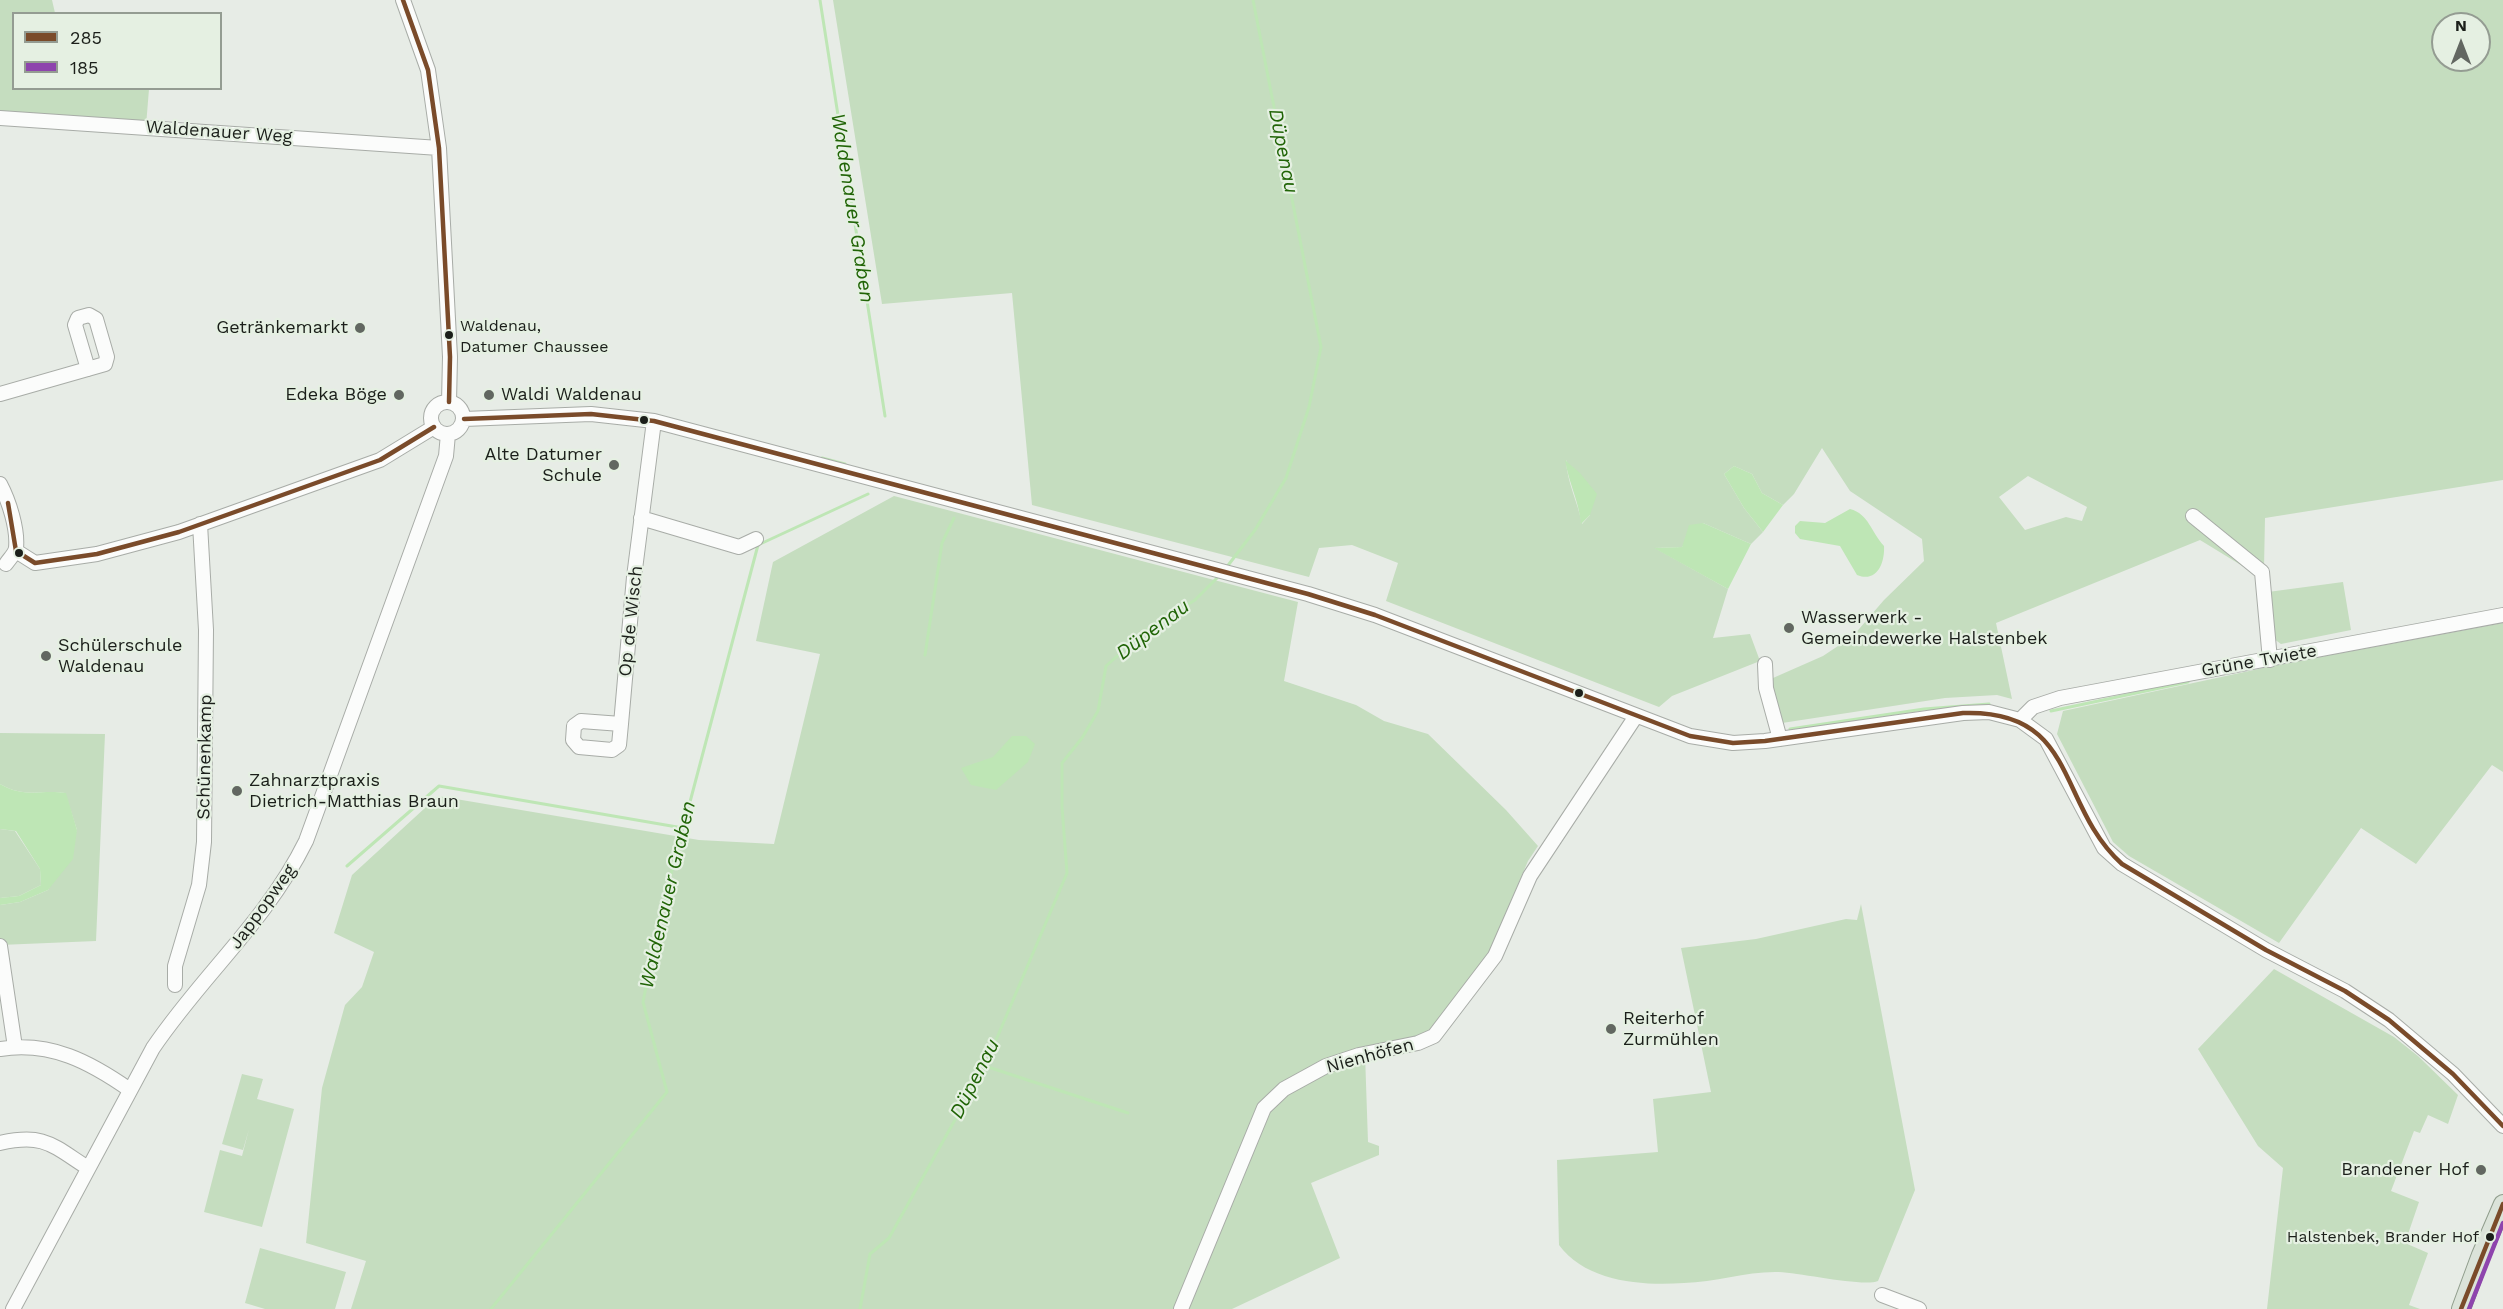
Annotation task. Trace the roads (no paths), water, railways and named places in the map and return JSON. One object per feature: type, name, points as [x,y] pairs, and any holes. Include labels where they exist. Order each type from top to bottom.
[{"type":"main road","points":[[2461,1309],[2503,1204]]},
{"type":"street","points":[[403,0],[428,70],[439,148],[449,335],[449,402]]},
{"type":"street","name":"Waldenauer Weg","points":[[0,118],[439,148]]},
{"type":"street","points":[[0,394],[88,369]]},
{"type":"street","points":[[449,402],[462,411],[464,419],[459,429],[448,434],[434,427],[431,418],[433,409],[440,403],[449,402]]},
{"type":"street","points":[[464,419],[591,414],[654,421],[1215,569],[1375,615],[1701,739],[1733,743],[1780,739],[1963,713],[1989,712],[2020,720],[2046,739],[2103,848],[2122,864],[2266,950],[2345,991],[2389,1020],[2453,1074],[2503,1126]]},
{"type":"street","name":"Op de Wisch","points":[[621,724],[641,518],[654,421]]},
{"type":"street","points":[[3,565],[97,554],[200,524],[380,460],[434,427]]},
{"type":"street","name":"Jappopweg","points":[[13,1309],[130,1090],[166,1030],[265,911],[288,876],[306,841],[442,467],[448,434]]},
{"type":"street","points":[[0,484],[11,516],[16,551],[32,562]]},
{"type":"street","points":[[2193,516],[2262,572],[2270,660]]},
{"type":"street","points":[[641,518],[739,547],[756,539]]},
{"type":"street","name":"Schünenkamp","points":[[175,985],[175,966],[199,885],[204,842],[206,630],[200,524]]},
{"type":"street","points":[[3,565],[16,551]]},
{"type":"street","name":"Grüne Twiete","points":[[2020,720],[2033,707],[2060,698],[2503,615]]},
{"type":"street","points":[[1765,664],[1766,688],[1780,739]]},
{"type":"street","name":"Nienhöfen","points":[[1181,1309],[1264,1108],[1284,1089],[1326,1066],[1359,1055],[1418,1043],[1434,1036],[1446,1024],[1495,956],[1530,876],[1636,716]]},
{"type":"street","points":[[0,946],[15,1047]]},
{"type":"street","points":[[0,1049],[15,1047],[53,1050],[75,1056],[130,1090]]},
{"type":"street","points":[[0,1143],[27,1137],[40,1139],[88,1168]]},
{"type":"street","points":[[1882,1295],[1918,1309]]},
{"type":"waterway","name":"Waldenauer Graben","points":[[820,0],[885,416]]},
{"type":"waterway","name":"Düpenau","points":[[1226,568],[1255,530],[1286,478],[1309,407],[1321,347],[1253,0]]},
{"type":"waterway","points":[[822,458],[845,464]]},
{"type":"waterway","name":"Waldenauer Graben","points":[[491,1309],[667,1092],[643,1002],[659,919],[758,545],[868,494]]},
{"type":"waterway","points":[[925,655],[942,543],[954,518]]},
{"type":"waterway","name":"Düpenau","points":[[860,1309],[870,1254],[889,1238],[985,1066],[1067,873],[1062,807],[1062,763],[1082,738],[1098,711],[1106,666],[1149,628],[1195,600],[1220,575]]},
{"type":"waterway","points":[[2051,711],[2188,682]]},
{"type":"waterway","points":[[1790,729],[1924,709],[1989,704]]},
{"type":"waterway","points":[[347,866],[439,786],[683,828]]},
{"type":"waterway","points":[[985,1066],[1128,1113]]},
{"type":"place","name":"Getränkemarkt","points":[[360,328]]},
{"type":"place","name":"Waldenau, Datumer Chaussee","points":[[449,335]]},
{"type":"place","name":"Edeka Böge","points":[[399,395]]},
{"type":"place","name":"Waldi Waldenau","points":[[489,395]]},
{"type":"place","name":"Alte Datumer Schule","points":[[614,465]]},
{"type":"place","name":"Wasserwerk - Gemeindewerke Halstenbek","points":[[1789,628]]},
{"type":"place","name":"Schülerschule Waldenau","points":[[46,656]]},
{"type":"place","name":"Zahnarztpraxis Dietrich-Matthias Braun","points":[[237,791]]},
{"type":"place","name":"Reiterhof Zurmühlen","points":[[1611,1029]]},
{"type":"place","name":"Brandener Hof","points":[[2481,1170]]},
{"type":"place","name":"Halstenbek, Brander Hof","points":[[2490,1237]]}]
